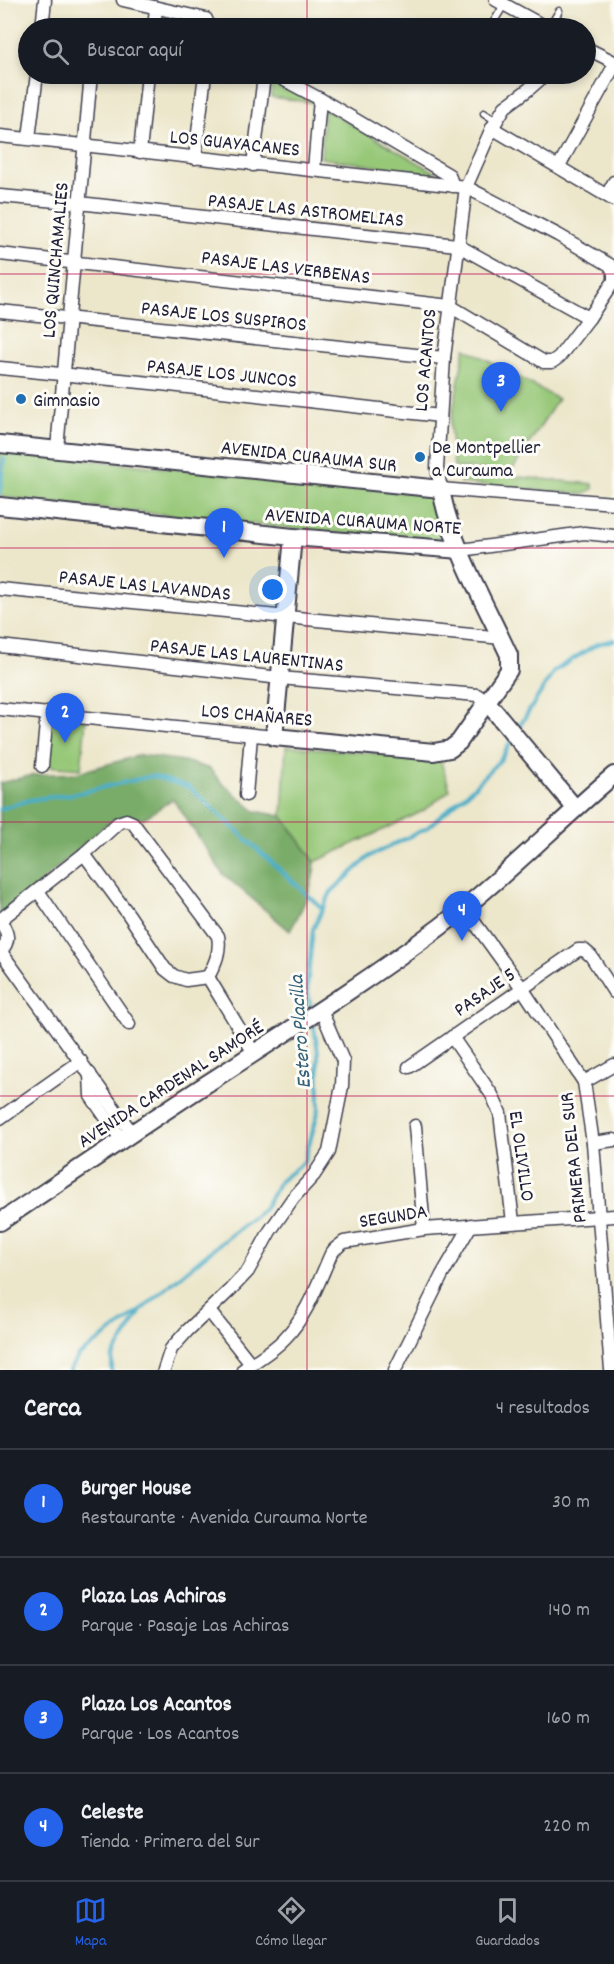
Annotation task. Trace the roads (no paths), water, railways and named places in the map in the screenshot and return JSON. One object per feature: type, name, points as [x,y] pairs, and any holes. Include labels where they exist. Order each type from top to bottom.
[{"type":"street","points":[[43,18],[45,0]]},
{"type":"street","points":[[123,0],[188,18]]},
{"type":"street","points":[[509,4],[532,18]]},
{"type":"street","points":[[155,18],[156,8]]},
{"type":"street","points":[[559,166],[614,64],[596,54]]},
{"type":"street","points":[[29,138],[36,84]]},
{"type":"street","name":"LOS QUINCHAMALIES","points":[[57,449],[90,84]]},
{"type":"street","points":[[140,152],[147,84]]},
{"type":"street","points":[[195,158],[204,84]]},
{"type":"street","points":[[253,165],[263,84]]},
{"type":"street","points":[[292,84],[449,175],[453,186]]},
{"type":"street","name":"LOS ACANTOS","points":[[487,702],[509,670],[509,655],[461,550],[448,518],[441,489],[437,468],[444,358],[466,187],[494,125],[505,107],[535,84]]},
{"type":"street","points":[[314,170],[321,99]]},
{"type":"street","points":[[494,125],[610,197],[614,182]]},
{"type":"street","name":"LOS GUAYACANES","points":[[0,136],[466,187]]},
{"type":"street","points":[[466,187],[558,235],[609,265],[614,273],[614,281],[589,318]]},
{"type":"street","name":"PASAJE LAS ASTROMELIAS","points":[[0,196],[457,245],[589,318]]},
{"type":"street","name":"PASAJE LAS VERBENAS","points":[[0,254],[450,306],[544,362],[552,362],[559,357],[589,318]]},
{"type":"street","name":"PASAJE LOS SUSPIROS","points":[[0,311],[444,358]]},
{"type":"street","name":"PASAJE LOS JUNCOS","points":[[0,369],[440,416]]},
{"type":"street","name":"AVENIDA CURAUMA SUR","points":[[0,444],[441,489],[614,503]]},
{"type":"street","name":"AVENIDA CURAUMA NORTE","points":[[0,506],[293,537],[461,550],[584,533],[614,536]]},
{"type":"street","points":[[274,737],[293,537]]},
{"type":"street","name":"PASAJE LAS LAVANDAS","points":[[0,589],[502,638]]},
{"type":"street","name":"PASAJE LAS LAURENTINAS","points":[[0,646],[280,678],[477,695],[487,702]]},
{"type":"street","points":[[487,702],[575,808]]},
{"type":"street","name":"LOS CHAÑARES","points":[[0,709],[251,736],[434,752],[450,749],[459,742],[487,702]]},
{"type":"street","points":[[42,766],[47,713]]},
{"type":"street","points":[[246,795],[251,736]]},
{"type":"street","name":"AVENIDA CARDENAL SAMORÉ","points":[[0,1222],[127,1136],[284,1035],[440,927],[523,857],[614,775]]},
{"type":"street","points":[[127,1136],[91,1096],[90,1073],[0,952],[8,940],[7,931],[0,920],[84,854],[118,823],[126,820],[133,823],[218,936],[220,943],[217,961],[208,977]]},
{"type":"street","points":[[84,854],[165,969],[174,976],[186,980],[208,977]]},
{"type":"street","points":[[38,891],[129,1024]]},
{"type":"street","name":"PRIMERA DEL SUR","points":[[464,908],[522,988],[585,1082],[593,1143],[611,1370]]},
{"type":"street","name":"PASAJE 5","points":[[409,1067],[578,950],[584,950],[591,956],[614,993]]},
{"type":"street","points":[[208,977],[254,1053]]},
{"type":"street","points":[[164,1370],[171,1349],[187,1330],[248,1271],[270,1231],[329,1152],[342,1086],[343,1061],[321,1010]]},
{"type":"street","name":"EL OLIVILLO","points":[[452,1037],[492,1095],[500,1113],[513,1222]]},
{"type":"street","points":[[0,1118],[81,1061]]},
{"type":"street","points":[[585,1082],[614,1065]]},
{"type":"street","points":[[415,1126],[424,1229]]},
{"type":"street","points":[[593,1143],[614,1140]]},
{"type":"street","name":"SEGUNDA","points":[[247,1367],[274,1349],[293,1329],[303,1314],[331,1254],[339,1245],[381,1235],[424,1229],[614,1216]]},
{"type":"street","points":[[395,1370],[442,1275],[471,1225]]},
{"type":"street","points":[[209,1311],[247,1367]]},
{"type":"lane","points":[[497,18],[509,4]]},
{"type":"lane","points":[[554,18],[559,11]]},
{"type":"lane","points":[[484,113],[494,125]]},
{"type":"waterway","points":[[0,493],[4,458]]},
{"type":"waterway","name":"Estero Placilla","points":[[516,732],[554,671],[597,644],[614,640]]},
{"type":"waterway","name":"Estero Placilla","points":[[311,1010],[307,987],[313,929],[331,892],[370,856],[427,828],[472,789],[502,758],[513,738]]},
{"type":"waterway","points":[[0,809],[29,800],[74,794],[152,776],[189,787],[323,909]]},
{"type":"waterway","name":"Estero Placilla","points":[[112,1370],[112,1358],[142,1309],[264,1209],[280,1181],[304,1162],[319,1109],[318,1052],[313,1021]]},
{"type":"waterway","points":[[70,1370],[78,1356],[140,1311]]},
{"type":"place","name":"Gimnasio","points":[[21,399]]},
{"type":"place","name":"Plaza Los Acantos","points":[[501,412]]},
{"type":"place","name":"De Montpellier a Curauma","points":[[420,457]]},
{"type":"place","name":"Burger House","points":[[224,558]]},
{"type":"place","name":"Plaza Las Achiras","points":[[65,743]]},
{"type":"place","name":"Celeste","points":[[462,941]]}]
